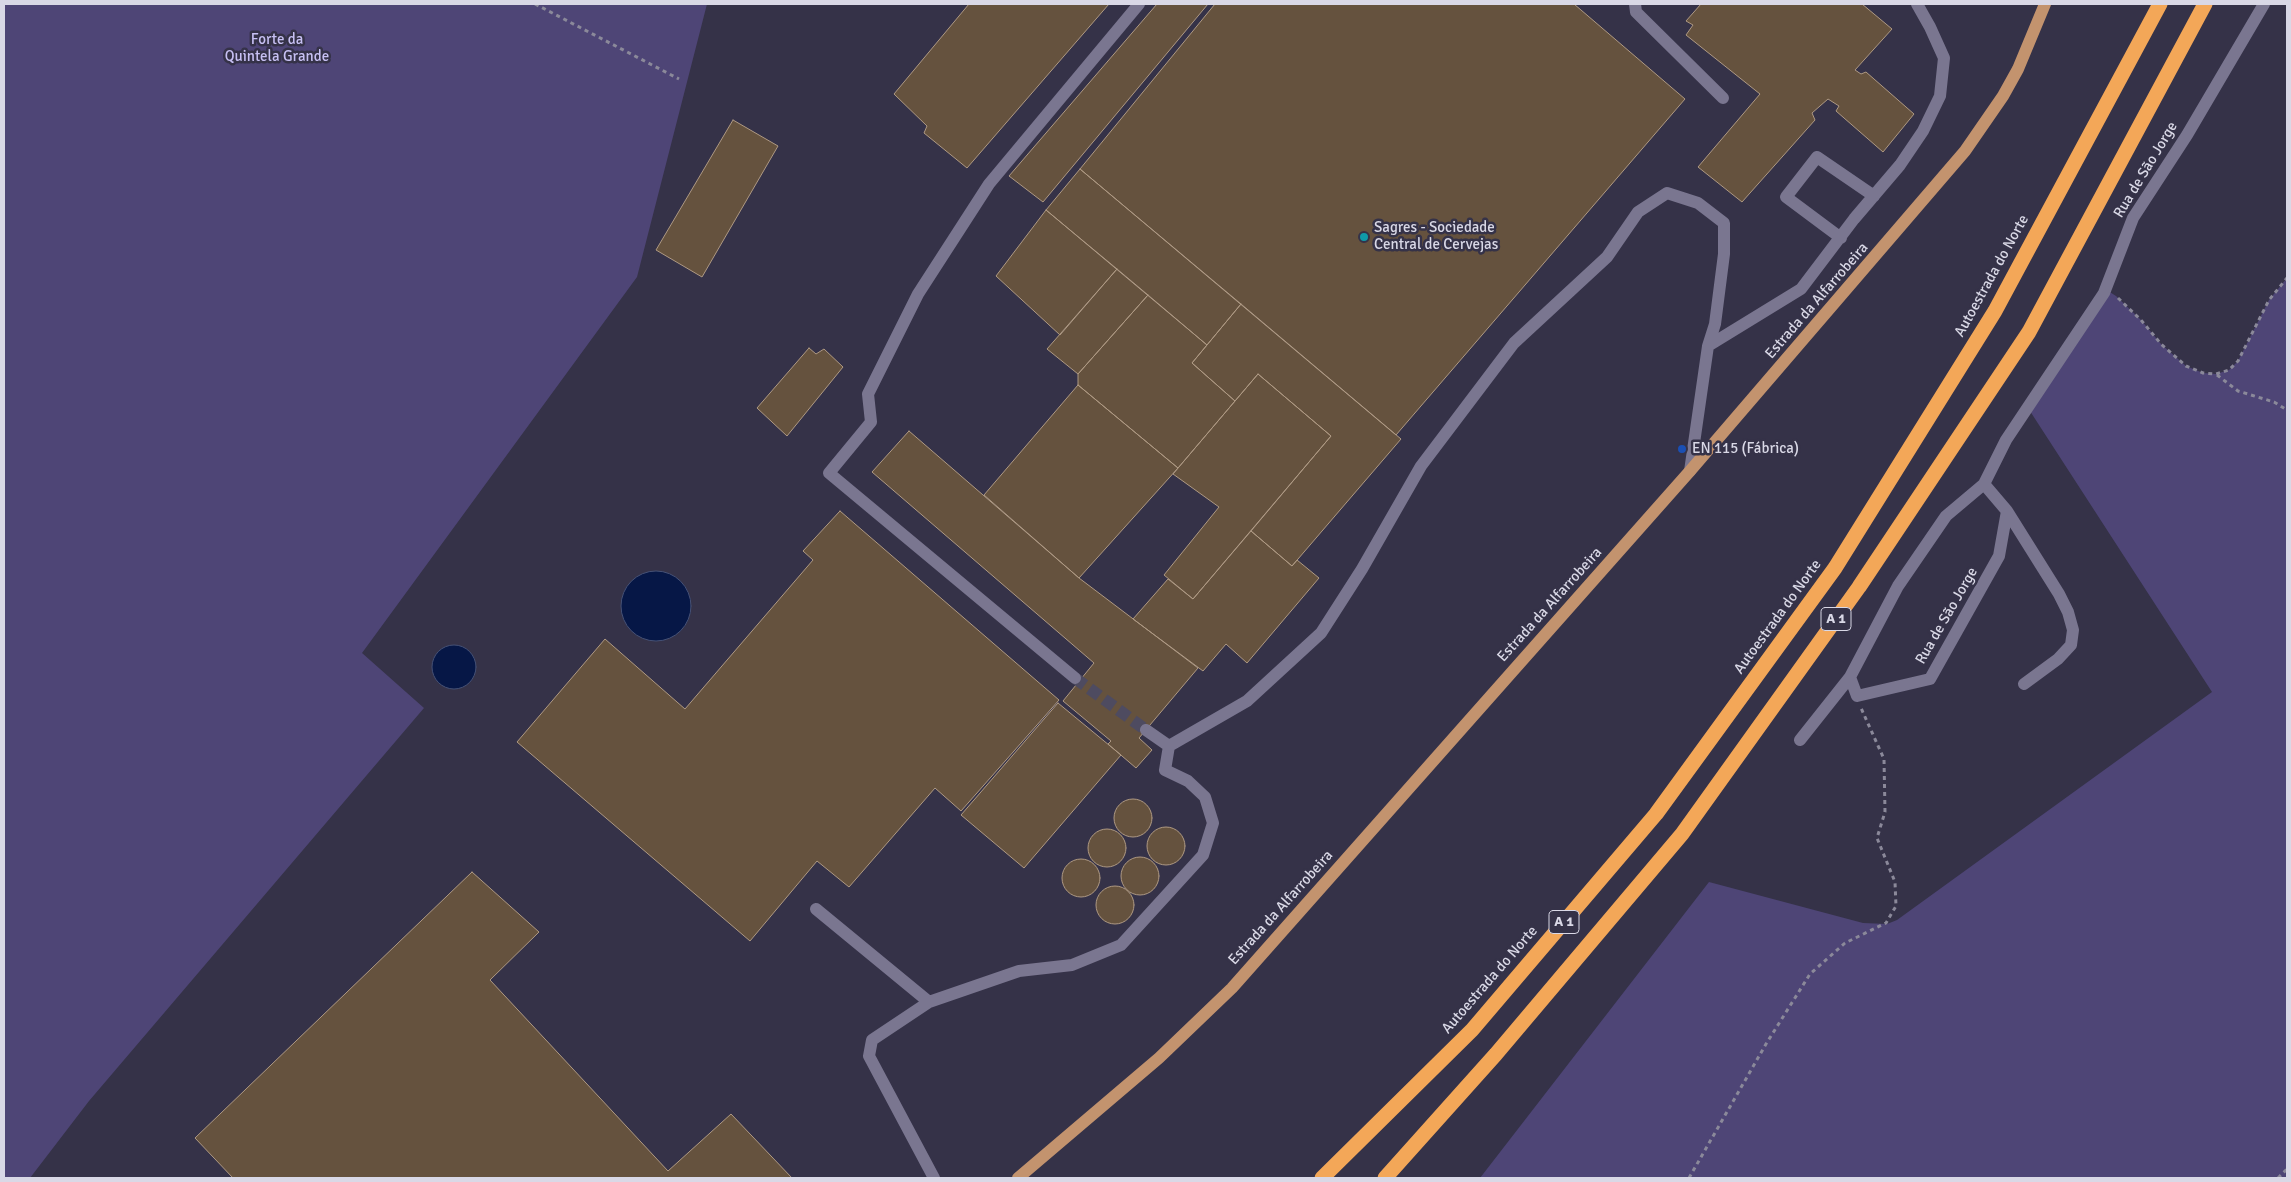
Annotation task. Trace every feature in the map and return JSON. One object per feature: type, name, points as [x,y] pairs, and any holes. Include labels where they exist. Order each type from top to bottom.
[{"type":"highway","name":"Autoestrada do Norte","points":[[1322,1178],[1472,1030],[1656,814],[1835,568],[1995,312],[2160,4]]},
{"type":"highway","name":"A 1","points":[[1384,1178],[1496,1054],[1682,834],[1859,587],[2029,332],[2205,4]]},
{"type":"main road","name":"Estrada da Alfarrobeira","points":[[1018,1178],[1159,1058],[1232,988],[1690,471],[1965,151],[2003,96],[2018,69],[2045,4]]},
{"type":"street","points":[[1075,678],[829,473],[871,422],[868,394],[918,294],[984,192],[1139,4]]},
{"type":"street","points":[[1635,4],[1636,12],[1723,98]]},
{"type":"street","points":[[1708,346],[1801,289],[1854,219],[1900,165],[1923,131],[1940,96],[1944,58],[1930,27],[1916,4]]},
{"type":"street","name":"Rua de São Jorge","points":[[1800,740],[1850,676],[1898,586],[1946,516],[1984,484],[2006,440],[2105,289],[2133,218],[2187,135],[2264,4]]},
{"type":"street","points":[[1841,238],[1786,197],[1817,157],[1874,196]]},
{"type":"street","points":[[1169,746],[1247,701],[1321,633],[1362,569],[1421,466],[1514,343],[1607,257],[1638,212],[1667,194],[1698,204],[1724,223],[1724,254],[1715,324],[1708,346],[1690,471]]},
{"type":"street","points":[[1984,484],[2007,511],[2059,594],[2068,612],[2073,630],[2071,645],[2058,659],[2024,684]]},
{"type":"street","name":"Rua de São Jorge","points":[[1857,696],[1930,679],[1999,556],[2007,511]]},
{"type":"street","points":[[1850,676],[1857,696]]},
{"type":"street","points":[[1146,730],[1169,746]]},
{"type":"street","points":[[934,1178],[869,1056],[872,1040],[929,1002],[1019,971],[1072,965],[1121,945],[1203,855],[1213,823],[1205,797],[1188,781],[1165,770],[1169,746]]},
{"type":"street","points":[[816,909],[929,1002]]},
{"type":"path","points":[[535,4],[679,79]]},
{"type":"path","points":[[2105,289],[2116,296],[2142,320],[2161,344],[2186,366],[2203,373],[2216,374],[2229,370],[2238,361],[2269,300],[2287,278]]},
{"type":"path","points":[[2216,374],[2238,391],[2274,402],[2287,410]]},
{"type":"path","points":[[1689,1178],[1766,1044],[1810,974],[1845,943],[1886,923],[1896,906],[1896,882],[1877,838],[1885,812],[1884,760],[1857,696]]},
{"type":"path","points":[[2278,1178],[2287,1169]]},
{"type":"green space","name":"Forte da Quintela Grande","points":[[4,4],[707,4],[637,277],[362,653],[424,708],[89,1101],[30,1178],[4,1178]]},
{"type":"green space","points":[[2287,278],[2287,1178],[1480,1178],[1709,882],[1863,923],[1887,924],[1897,920],[2212,692],[2028,408],[2105,289],[2116,296],[2141,320],[2161,344],[2186,366],[2203,373],[2216,374],[2229,370],[2238,361],[2269,300]]},
{"type":"water","points":[[663,571],[676,577],[685,586],[689,592],[691,606],[689,620],[681,631],[670,639],[649,641],[642,639],[631,631],[623,620],[621,599],[623,592],[631,581],[642,573]]},
{"type":"water","points":[[458,645],[470,651],[475,658],[475,676],[470,683],[463,688],[450,689],[442,686],[435,679],[432,663],[435,655],[442,648]]},
{"type":"building","points":[[969,4],[1109,4],[967,168],[924,133],[927,126],[894,94]]},
{"type":"building","points":[[1157,4],[1208,4],[1043,202],[1009,176]]},
{"type":"building","name":"Sagres - Sociedade Central de Cervejas","points":[[1215,4],[1574,4],[1685,99],[1396,435],[1080,169]]},
{"type":"building","points":[[1701,4],[1862,4],[1892,29],[1855,70],[1861,74],[1866,72],[1914,114],[1883,152],[1836,111],[1839,106],[1828,99],[1812,113],[1815,120],[1742,202],[1698,167],[1760,94],[1686,35],[1693,25],[1686,21]]},
{"type":"building","points":[[733,120],[778,146],[702,277],[656,250]]},
{"type":"building","points":[[1080,169],[1241,304],[1207,345],[1046,210]]},
{"type":"building","points":[[1046,210],[1117,269],[1060,335],[996,276]]},
{"type":"building","points":[[1117,269],[1148,295],[1078,374],[1047,349]]},
{"type":"building","points":[[1148,295],[1207,345],[1192,363],[1235,401],[1178,468],[1078,385],[1078,374]]},
{"type":"building","points":[[1241,304],[1401,439],[1292,566],[1251,531],[1331,436],[1258,374],[1235,401],[1192,363]]},
{"type":"building","points":[[809,348],[816,354],[824,349],[843,367],[787,436],[757,408]]},
{"type":"building","points":[[1258,374],[1331,436],[1193,599],[1164,575],[1219,507],[1173,474]]},
{"type":"building","points":[[1078,385],[1178,468],[1079,578],[984,495]]},
{"type":"building","points":[[909,431],[1079,578],[1198,668],[1139,738],[1152,750],[1136,768],[1108,744],[1111,741],[1063,701],[1094,663],[872,472]]},
{"type":"building","points":[[840,511],[1059,700],[961,811],[935,788],[849,887],[817,861],[750,941],[517,742],[605,639],[685,709],[813,560],[803,551]]},
{"type":"building","points":[[1251,531],[1292,566],[1297,560],[1319,578],[1247,663],[1226,644],[1203,671],[1133,619],[1168,579],[1193,599]]},
{"type":"building","points":[[1058,703],[1121,755],[1024,868],[961,815]]},
{"type":"building","points":[[1133,799],[1146,805],[1152,818],[1146,831],[1133,837],[1120,831],[1114,818],[1120,805]]},
{"type":"building","points":[[1166,827],[1179,833],[1185,846],[1179,859],[1166,865],[1153,859],[1147,846],[1153,833]]},
{"type":"building","points":[[1107,829],[1120,835],[1126,848],[1120,861],[1107,867],[1094,861],[1088,848],[1094,835]]},
{"type":"building","points":[[1140,857],[1153,863],[1159,876],[1153,889],[1140,895],[1127,889],[1121,876],[1127,863]]},
{"type":"building","points":[[1081,859],[1094,865],[1100,878],[1094,891],[1081,897],[1068,891],[1062,878],[1068,865]]},
{"type":"building","points":[[472,872],[539,932],[490,980],[668,1171],[731,1114],[792,1178],[233,1178],[195,1138]]},
{"type":"building","points":[[1115,886],[1128,892],[1134,905],[1128,918],[1115,924],[1102,918],[1096,905],[1102,892]]},
{"type":"tunnel","points":[[1075,678],[1146,730]]},
{"type":"place","name":"Sagres - Sociedade Central de Cervejas","points":[[1364,237]]},
{"type":"place","name":"EN 115 (Fábrica)","points":[[1682,449]]}]
